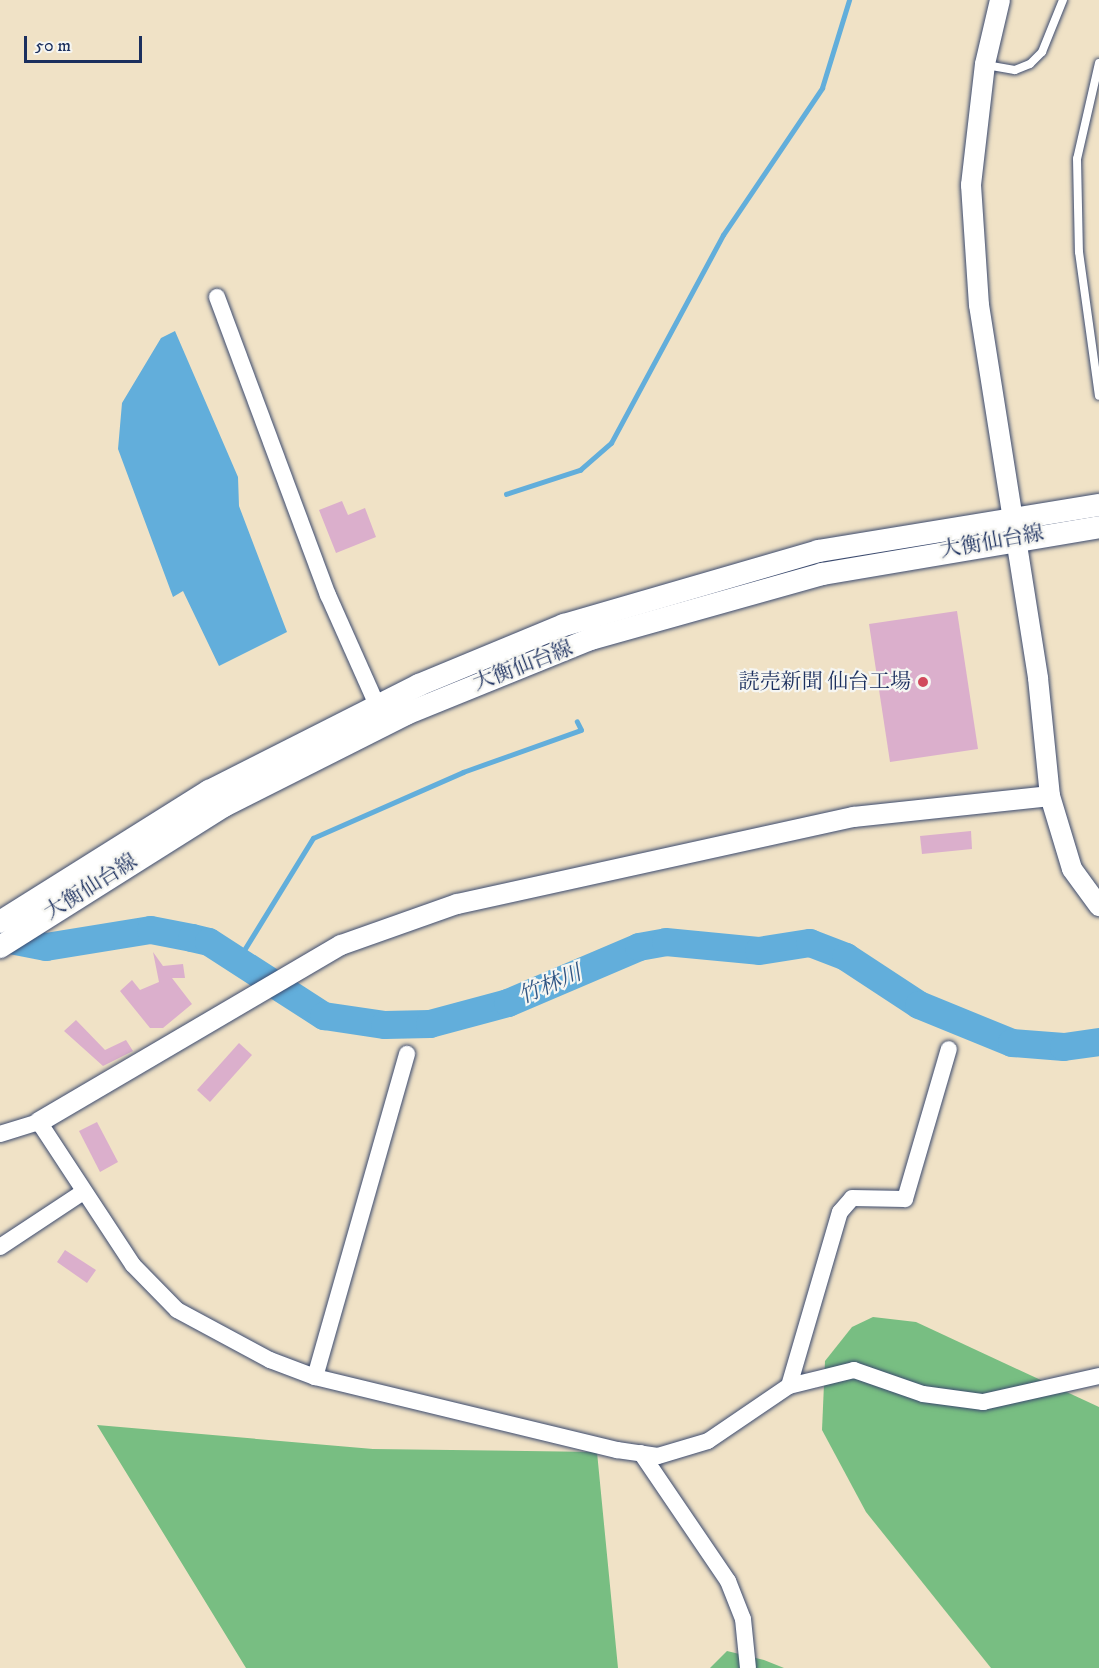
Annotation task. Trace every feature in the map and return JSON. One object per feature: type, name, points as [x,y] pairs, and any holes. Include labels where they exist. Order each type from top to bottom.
[{"type":"main road","name":"大衡仙台線","points":[[0,946],[50,912],[224,806],[406,714],[507,672],[591,639],[822,574],[1099,505]]},
{"type":"main road","name":"大衡仙台線","points":[[0,922],[209,791],[377,705],[564,625],[818,551],[1015,526],[1099,527]]},
{"type":"street","points":[[1000,0],[985,64],[971,223],[1015,526],[1050,796],[1072,868],[1099,906]]},
{"type":"street","points":[[217,297],[328,595],[377,705]]},
{"type":"street","points":[[0,1134],[39,1122],[256,992],[365,933],[457,904],[854,817],[1050,796]]},
{"type":"street","points":[[789,1386],[840,1212],[852,1198],[905,1199],[949,1049]]},
{"type":"street","points":[[315,1377],[407,1054]]},
{"type":"street","points":[[39,1122],[83,1192],[133,1264],[177,1310],[270,1360],[315,1377],[658,1456],[708,1441],[789,1386],[854,1370],[923,1394],[983,1402],[1099,1376]]},
{"type":"street","points":[[0,1247],[83,1192]]},
{"type":"street","points":[[642,1453],[728,1581],[743,1619],[748,1668]]},
{"type":"lane","points":[[985,64],[1015,70],[1030,64],[1042,52],[1063,0]]},
{"type":"lane","points":[[1099,63],[1077,159],[1079,252],[1099,396]]},
{"type":"green space","points":[[873,1317],[916,1322],[1099,1407],[1099,1668],[991,1668],[866,1512],[822,1430],[825,1361],[852,1327]]},
{"type":"green space","points":[[97,1425],[373,1449],[597,1452],[618,1668],[246,1668]]},
{"type":"green space","points":[[727,1651],[764,1660],[784,1668],[710,1668]]},
{"type":"water","points":[[175,331],[238,477],[239,506],[287,632],[219,666],[183,591],[173,597],[118,449],[122,403],[161,338]]},
{"type":"building","points":[[342,501],[348,515],[365,508],[376,537],[336,553],[319,510]]},
{"type":"building","points":[[957,611],[978,749],[890,762],[869,624]]},
{"type":"building","points":[[971,831],[972,849],[922,854],[920,836]]},
{"type":"building","points":[[153,952],[163,966],[183,964],[185,978],[172,978],[192,1004],[163,1028],[150,1028],[120,991],[132,980],[140,990],[159,982]]},
{"type":"building","points":[[76,1020],[105,1050],[126,1040],[133,1051],[103,1066],[64,1031]]},
{"type":"building","points":[[239,1043],[252,1055],[210,1102],[197,1090]]},
{"type":"building","points":[[97,1122],[118,1162],[100,1172],[79,1131]]},
{"type":"building","points":[[65,1250],[96,1270],[87,1283],[57,1262]]},
{"type":"waterway","points":[[506,494],[580,470],[611,443],[723,235],[822,88],[849,0]]},
{"type":"waterway","points":[[238,960],[313,838],[463,772],[581,730],[577,722]]},
{"type":"waterway","name":"竹林川","points":[[0,938],[46,947],[151,930],[192,938],[209,942],[324,1016],[385,1025],[430,1024],[508,1003],[639,947],[666,942],[759,951],[810,943],[846,957],[919,1005],[1012,1043],[1064,1047],[1099,1042]]},
{"type":"place","name":"読売新聞 仙台工場","points":[[923,682]]}]
